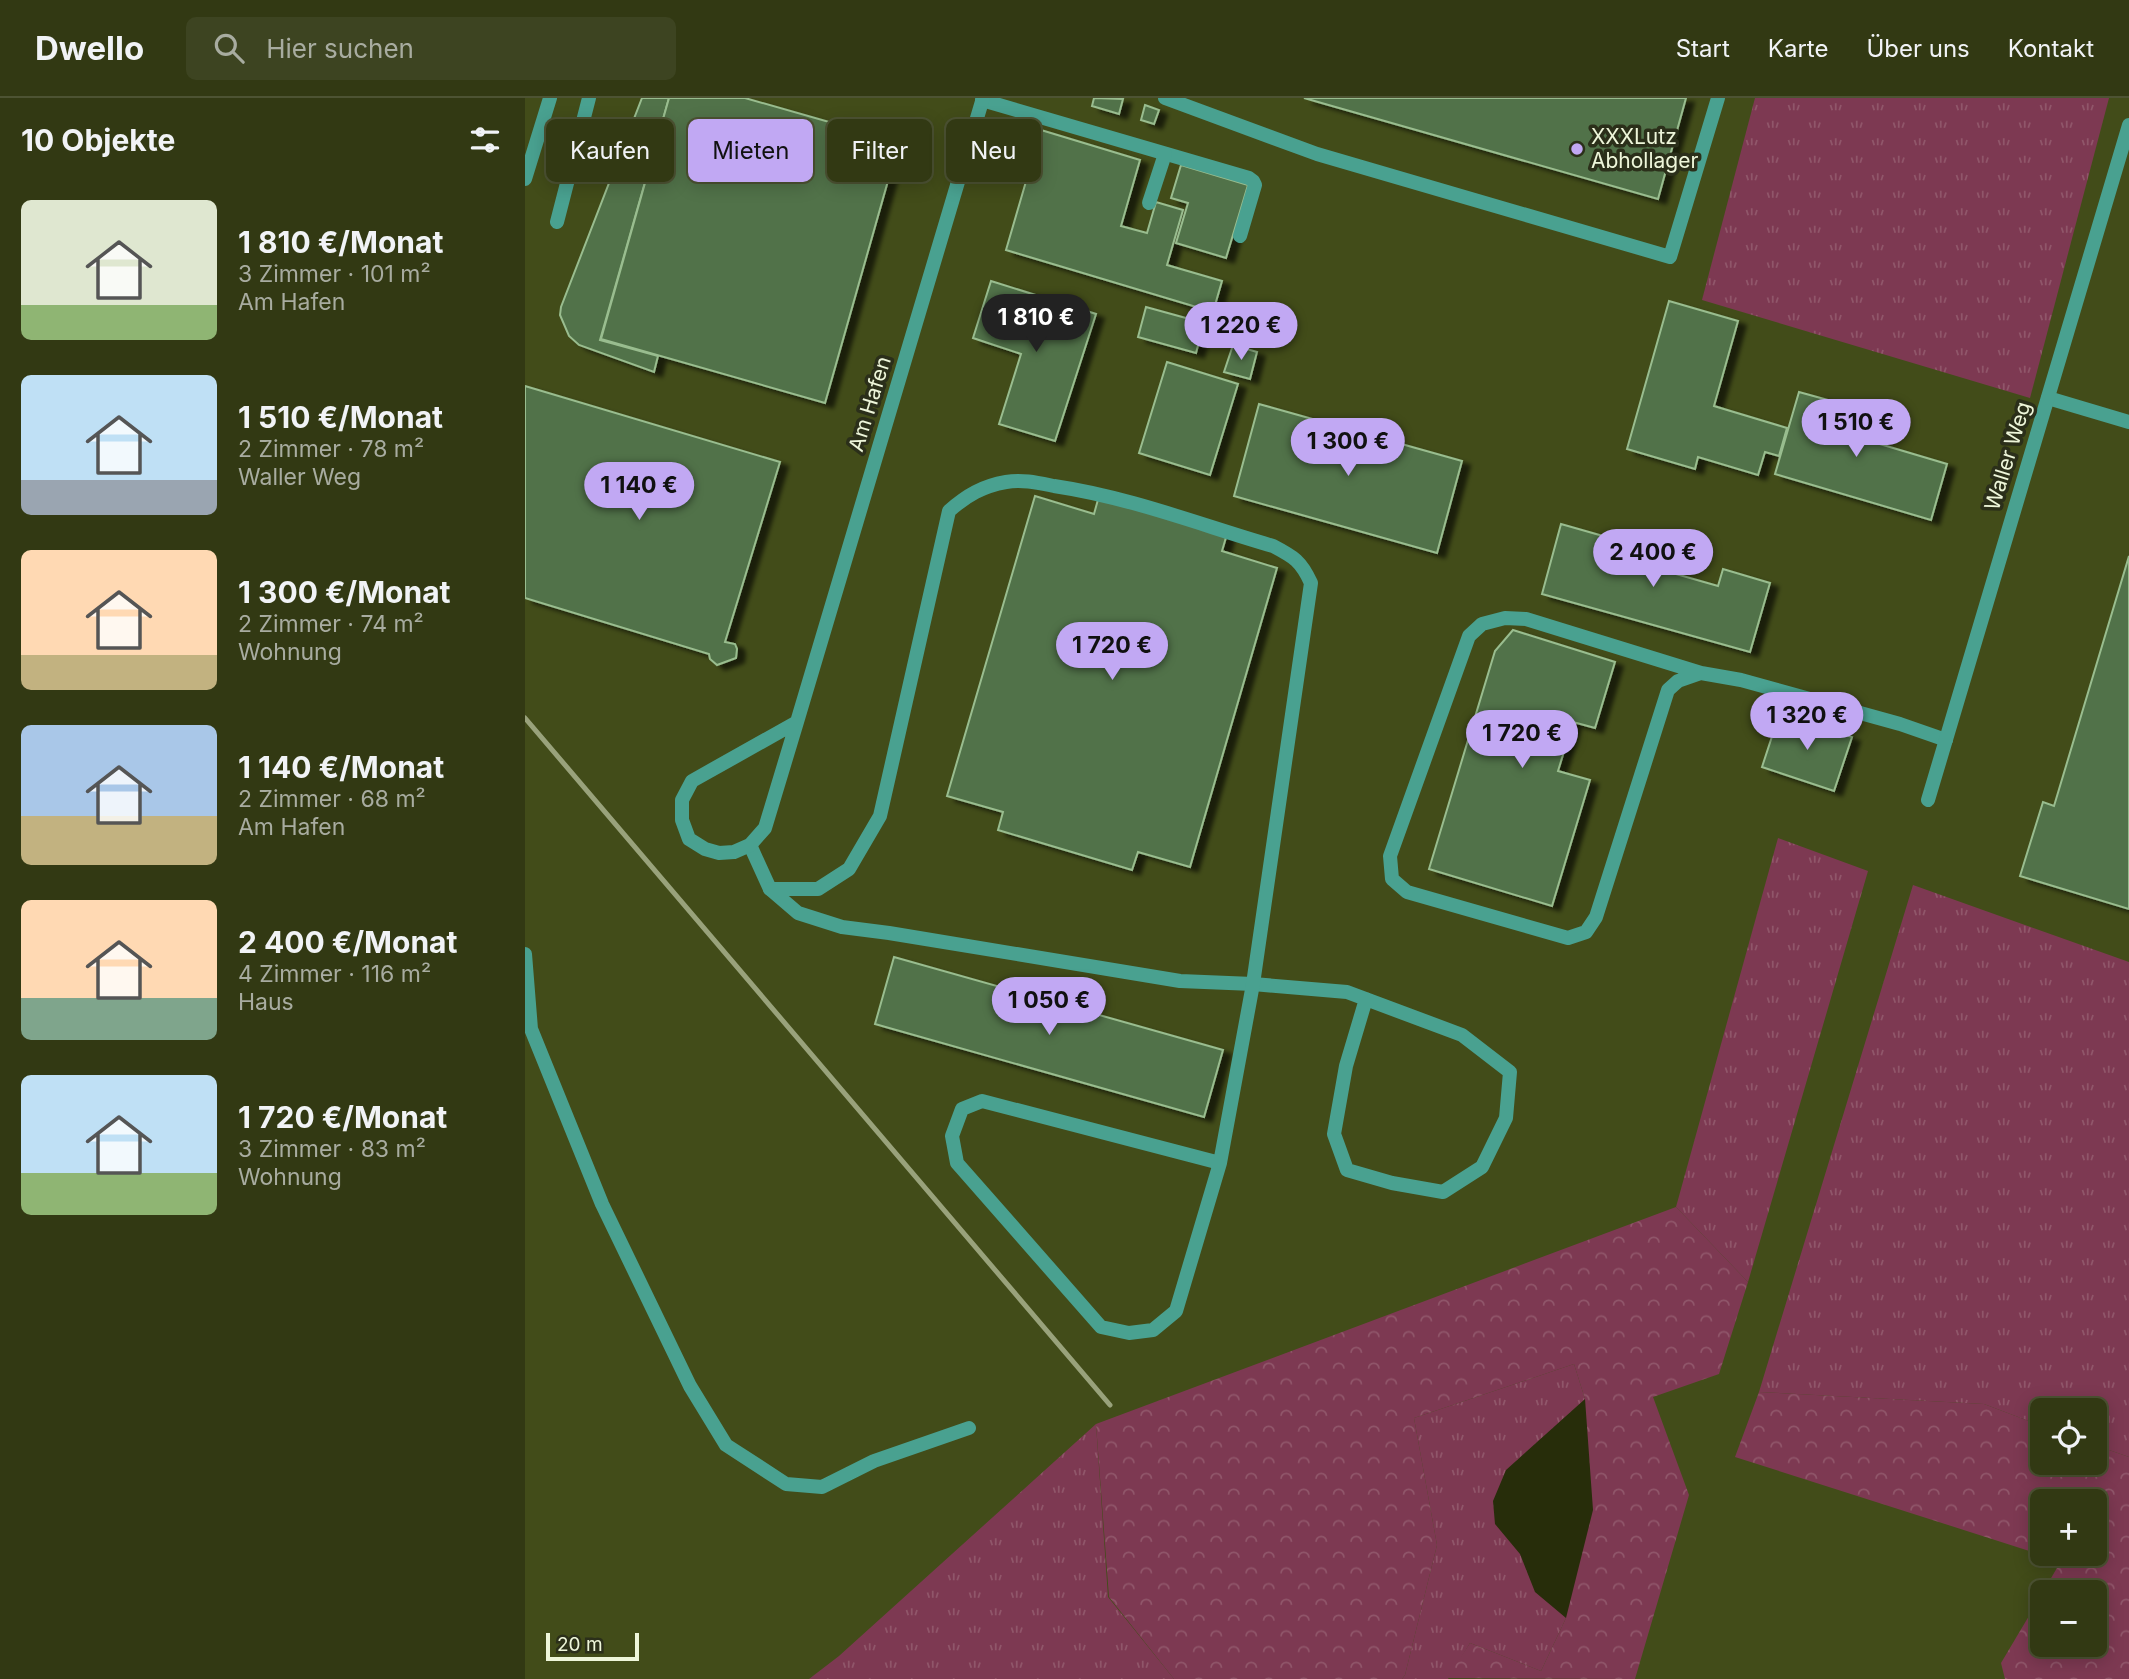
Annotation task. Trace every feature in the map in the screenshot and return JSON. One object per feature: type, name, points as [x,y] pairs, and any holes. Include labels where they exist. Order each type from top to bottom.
[{"type":"street","points":[[525,179],[550,98]]},
{"type":"street","points":[[557,222],[589,98]]},
{"type":"street","points":[[1165,98],[1317,154],[1670,257],[1718,98]]},
{"type":"street","points":[[982,99],[1253,181],[1255,185],[1240,236]]},
{"type":"street","name":"Am Hafen","points":[[750,845],[765,828],[982,99]]},
{"type":"street","name":"Waller Weg","points":[[1928,800],[2129,125]]},
{"type":"street","points":[[1149,202],[1165,153]]},
{"type":"street","points":[[2048,398],[2129,422]]},
{"type":"street","points":[[770,889],[818,889],[849,869],[880,816],[949,510],[968,495],[1009,481],[1090,491],[1273,546],[1288,554],[1303,566],[1311,583],[1253,984],[1220,1163],[1176,1311],[1153,1330],[1129,1333],[1101,1327],[957,1163],[952,1136],[962,1109],[982,1101],[1220,1163]]},
{"type":"street","points":[[1701,673],[1678,681],[1668,690],[1596,916],[1586,932],[1568,938],[1407,892],[1392,879],[1390,856],[1469,636],[1482,624],[1506,618],[1526,619],[1701,673],[1754,684],[1900,724],[1946,740]]},
{"type":"street","points":[[797,722],[692,781],[682,800],[682,820],[689,839],[705,849],[719,853],[734,852],[750,845],[770,889],[797,913],[842,927],[1180,981],[1347,992],[1366,999],[1462,1035],[1510,1072],[1506,1118],[1482,1167],[1443,1192],[1392,1183],[1347,1170],[1333,1134],[1346,1066],[1366,999]]},
{"type":"street","points":[[525,954],[531,1029],[601,1204],[689,1386],[726,1445],[786,1484],[823,1487],[874,1461],[969,1428]]},
{"type":"green space","points":[[1755,98],[2109,98],[2030,398],[1702,300]]},
{"type":"green space","points":[[1778,838],[1868,871],[1748,1282],[1676,1207]]},
{"type":"green space","points":[[1913,885],[2129,962],[2129,1457],[2107,1449],[2107,1398],[2030,1398],[2030,1421],[1984,1404],[1759,1392]]},
{"type":"green space","points":[[1676,1207],[1748,1282],[1719,1374],[1653,1397],[1689,1495],[1635,1679],[1447,1678],[1470,1643],[1541,1671],[1566,1618],[1535,1592],[1520,1554],[1495,1524],[1493,1501],[1506,1470],[1585,1399],[1574,1364],[1414,1418],[1437,1545],[1402,1679],[1174,1679],[1109,1597],[1096,1424]]},
{"type":"green space","points":[[1574,1364],[1585,1399],[1566,1618],[1541,1671],[1470,1643],[1448,1679],[1402,1679],[1437,1545],[1414,1418]]},
{"type":"green space","points":[[1759,1392],[1984,1404],[2030,1421],[2030,1475],[2107,1475],[2107,1449],[2129,1457],[2129,1679],[2005,1679],[2001,1663],[2030,1614],[2030,1657],[2107,1657],[2107,1580],[2050,1580],[2058,1566],[2107,1566],[2107,1489],[2030,1489],[2030,1551],[1735,1457]]},
{"type":"green space","points":[[1096,1424],[1108,1597],[1174,1679],[809,1679],[839,1656]]},
{"type":"shaded area","points":[[1585,1399],[1593,1510],[1566,1618],[1535,1592],[1520,1554],[1495,1524],[1493,1501],[1506,1470]]},
{"type":"building","points":[[642,98],[669,98],[663,119],[634,119]]},
{"type":"building","points":[[669,98],[745,98],[827,121],[827,182],[888,182],[825,403],[601,339],[645,182],[674,182],[674,119],[663,119]]},
{"type":"building","points":[[1094,98],[1123,99],[1119,114],[1092,106]]},
{"type":"building","name":"XXXLutz Abhollager","points":[[1304,98],[1686,98],[1658,199]]},
{"type":"building","points":[[1145,105],[1159,110],[1154,124],[1141,120]]},
{"type":"building","points":[[1041,130],[1140,160],[1121,226],[1147,233],[1156,202],[1183,210],[1167,265],[1222,281],[1213,312],[1006,250],[1026,182],[1041,182]]},
{"type":"building","points":[[1181,165],[1248,185],[1226,258],[1176,243],[1188,203],[1171,198]]},
{"type":"building","points":[[609,182],[645,182],[600,340],[658,356],[654,372],[579,345],[569,336],[560,315]]},
{"type":"building","points":[[991,281],[1096,314],[1055,441],[999,424],[1021,354],[973,338]]},
{"type":"building","points":[[1669,301],[1738,321],[1714,406],[1787,428],[1779,456],[1765,452],[1758,475],[1698,457],[1695,469],[1627,449]]},
{"type":"building","points":[[1146,307],[1204,323],[1196,353],[1138,337]]},
{"type":"building","points":[[1233,345],[1257,352],[1250,379],[1224,372]]},
{"type":"building","points":[[1167,362],[1238,384],[1210,475],[1139,453]]},
{"type":"building","points":[[525,386],[780,462],[725,642],[735,644],[736,658],[717,665],[710,659],[709,654],[525,598]]},
{"type":"building","points":[[1799,392],[1871,412],[1863,439],[1947,464],[1931,520],[1775,474]]},
{"type":"building","points":[[1259,404],[1462,461],[1437,553],[1234,496]]},
{"type":"building","points":[[1035,496],[1094,514],[1099,496],[1227,534],[1222,551],[1277,568],[1190,867],[1138,852],[1132,870],[998,830],[1003,812],[947,796]]},
{"type":"building","points":[[1561,524],[1673,556],[1669,572],[1718,586],[1723,569],[1770,583],[1750,652],[1542,594]]},
{"type":"building","points":[[2129,556],[2129,909],[2020,876],[2043,802],[2054,806]]},
{"type":"building","points":[[1513,630],[1615,662],[1595,728],[1573,722],[1558,771],[1590,780],[1552,906],[1429,869],[1495,651]]},
{"type":"building","points":[[1780,712],[1852,737],[1834,791],[1762,767]]},
{"type":"building","points":[[894,957],[1223,1050],[1204,1117],[875,1024]]},
{"type":"railway","points":[[525,718],[1110,1405]]},
{"type":"place","name":"XXXLutz Abhollager","points":[[1577,149]]}]
